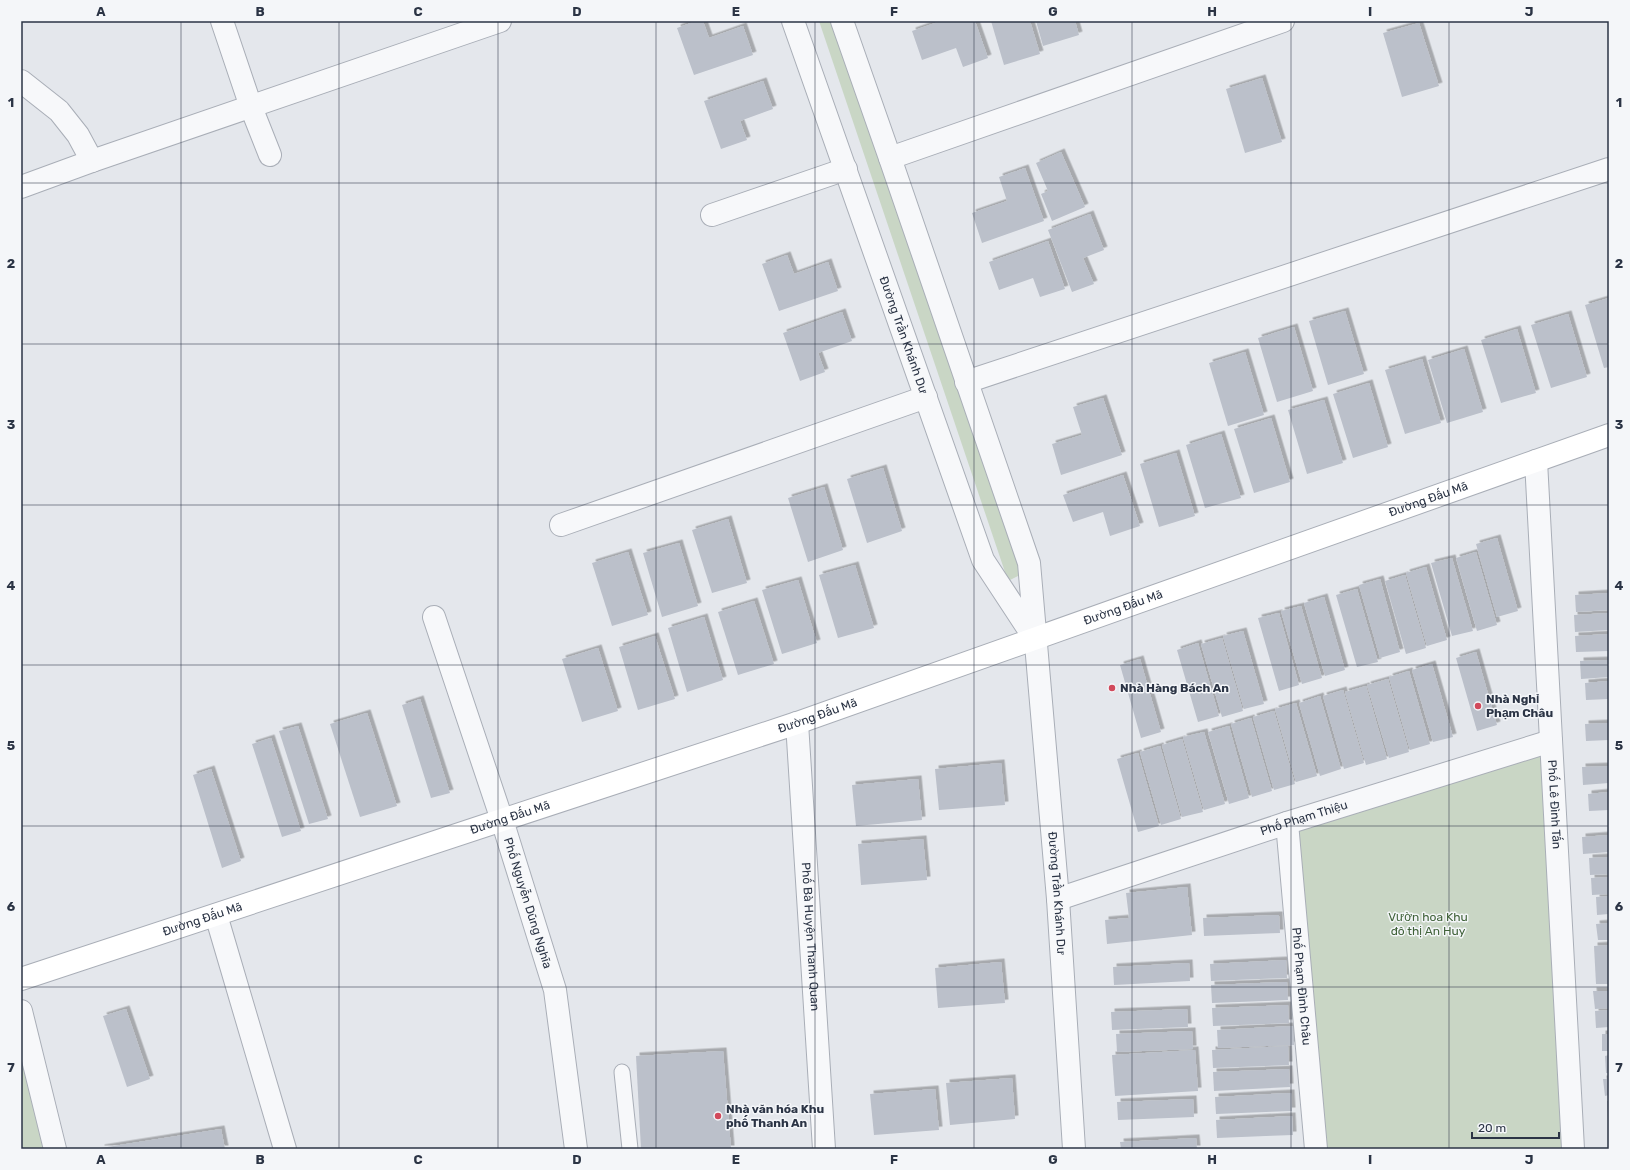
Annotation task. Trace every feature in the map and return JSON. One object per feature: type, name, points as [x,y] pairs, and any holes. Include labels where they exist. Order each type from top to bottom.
[{"type":"street","points":[[222,21],[251,106],[270,155]]},
{"type":"street","points":[[21,187],[92,161],[500,21]]},
{"type":"street","name":"Đường Trần Khánh Dư","points":[[793,21],[984,560],[1035,639]]},
{"type":"street","name":"Đường Trần Khánh Dư","points":[[842,21],[1029,563],[1058,899],[1074,1149]]},
{"type":"street","points":[[890,158],[1283,21]]},
{"type":"street","points":[[21,81],[59,111],[78,135],[92,161]]},
{"type":"street","points":[[712,215],[846,169]]},
{"type":"street","points":[[966,382],[1609,169]]},
{"type":"street","points":[[561,525],[926,397]]},
{"type":"street","name":"Đường Đấu Mã","points":[[21,979],[797,723],[1609,434]]},
{"type":"street","name":"Phố Lê Đình Tấn","points":[[1536,461],[1573,1149]]},
{"type":"street","name":"Phố Nguyễn Dũng Nghĩa","points":[[434,617],[502,820],[555,990],[576,1149]]},
{"type":"street","name":"Phố Bà Huyện Thanh Quan","points":[[797,723],[824,1149]]},
{"type":"street","name":"Phố Phạm Thiệu","points":[[1058,899],[1287,823],[1550,741]]},
{"type":"street","name":"Phố Phạm Đình Châu","points":[[1287,823],[1316,1149]]},
{"type":"street","points":[[216,915],[285,1149]]},
{"type":"street","points":[[21,1011],[55,1149]]},
{"type":"lane","points":[[622,1072],[630,1149]]},
{"type":"green space","points":[[819,21],[835,21],[1021,570],[1020,575],[1010,580],[1006,575]]},
{"type":"green space","name":"Vườn hoa Khu đô thị An Huy","points":[[1551,741],[1573,1149],[1316,1149],[1287,823]]},
{"type":"green space","points":[[21,1055],[50,1149],[21,1149]]},
{"type":"building","points":[[696,21],[703,21],[709,38],[743,26],[753,55],[694,75],[677,28]]},
{"type":"building","points":[[941,21],[975,21],[988,58],[963,67],[956,48],[922,60],[912,31]]},
{"type":"building","points":[[991,21],[1030,21],[1040,54],[1004,65]]},
{"type":"building","points":[[1036,21],[1075,21],[1079,35],[1043,46]]},
{"type":"building","points":[[1419,23],[1439,86],[1402,97],[1383,33]]},
{"type":"building","points":[[1262,78],[1282,142],[1245,153],[1226,89]]},
{"type":"building","points":[[763,81],[773,109],[740,121],[747,140],[721,149],[704,101]]},
{"type":"building","points":[[1061,152],[1085,207],[1052,221],[1041,194],[1048,191],[1036,163]]},
{"type":"building","points":[[1025,168],[1044,221],[982,243],[972,213],[1007,201],[999,177]]},
{"type":"building","points":[[1090,214],[1104,250],[1083,258],[1094,284],[1072,292],[1048,230]]},
{"type":"building","points":[[1048,241],[1065,289],[1040,297],[1033,278],[999,290],[989,262]]},
{"type":"building","points":[[787,255],[794,274],[828,262],[838,291],[779,311],[762,264]]},
{"type":"building","points":[[1609,298],[1609,367],[1604,368],[1585,305]]},
{"type":"building","points":[[1345,311],[1364,374],[1328,385],[1309,321]]},
{"type":"building","points":[[842,312],[852,341],[818,353],[825,372],[800,381],[783,333]]},
{"type":"building","points":[[1568,314],[1587,377],[1551,388],[1531,325]]},
{"type":"building","points":[[1294,327],[1313,391],[1277,402],[1258,338]]},
{"type":"building","points":[[1517,329],[1536,393],[1501,403],[1481,340]]},
{"type":"building","points":[[1464,349],[1483,412],[1447,423],[1428,360]]},
{"type":"building","points":[[1245,352],[1264,415],[1228,426],[1209,363]]},
{"type":"building","points":[[1422,359],[1441,423],[1405,434],[1385,370]]},
{"type":"building","points":[[1369,383],[1388,447],[1353,458],[1333,394]]},
{"type":"building","points":[[1103,398],[1122,455],[1061,475],[1052,444],[1082,435],[1073,407]]},
{"type":"building","points":[[1324,400],[1343,463],[1307,474],[1288,410]]},
{"type":"building","points":[[1271,418],[1290,482],[1254,493],[1234,429]]},
{"type":"building","points":[[1221,434],[1241,498],[1205,508],[1186,445]]},
{"type":"building","points":[[1176,453],[1195,516],[1159,527],[1140,464]]},
{"type":"building","points":[[883,468],[902,531],[867,543],[847,479]]},
{"type":"building","points":[[1123,475],[1140,526],[1110,536],[1103,512],[1073,522],[1063,495]]},
{"type":"building","points":[[824,487],[843,550],[808,562],[788,498]]},
{"type":"building","points":[[728,519],[747,583],[712,593],[692,530]]},
{"type":"building","points":[[1497,538],[1518,611],[1497,617],[1476,544]]},
{"type":"building","points":[[679,543],[698,606],[662,617],[643,553]]},
{"type":"building","points":[[628,552],[648,615],[612,626],[592,563]]},
{"type":"building","points":[[1476,552],[1497,625],[1477,631],[1456,558]]},
{"type":"building","points":[[1452,558],[1473,631],[1452,636],[1431,563]]},
{"type":"building","points":[[855,565],[874,628],[838,638],[819,575]]},
{"type":"building","points":[[1426,567],[1447,640],[1427,646],[1406,573]]},
{"type":"building","points":[[1405,575],[1426,648],[1406,654],[1385,581]]},
{"type":"building","points":[[1380,579],[1400,652],[1380,658],[1359,585]]},
{"type":"building","points":[[798,580],[817,643],[782,654],[762,590]]},
{"type":"building","points":[[1357,589],[1378,662],[1357,667],[1336,595]]},
{"type":"building","points":[[1609,593],[1609,610],[1576,612],[1575,595]]},
{"type":"building","points":[[1324,597],[1345,670],[1325,676],[1304,603]]},
{"type":"building","points":[[754,601],[774,664],[738,675],[718,612]]},
{"type":"building","points":[[1301,606],[1322,678],[1302,684],[1281,611]]},
{"type":"building","points":[[1279,613],[1299,685],[1279,691],[1258,618]]},
{"type":"building","points":[[1609,613],[1609,630],[1575,632],[1574,615]]},
{"type":"building","points":[[704,617],[723,680],[687,692],[668,628]]},
{"type":"building","points":[[1243,631],[1264,704],[1244,709],[1223,636]]},
{"type":"building","points":[[1609,634],[1609,651],[1576,652],[1575,636]]},
{"type":"building","points":[[655,636],[675,699],[638,710],[619,647]]},
{"type":"building","points":[[1222,638],[1243,711],[1222,717],[1201,644]]},
{"type":"building","points":[[1198,643],[1219,716],[1198,722],[1177,650]]},
{"type":"building","points":[[598,648],[618,711],[582,722],[562,659]]},
{"type":"building","points":[[1476,652],[1497,725],[1477,731],[1456,658]]},
{"type":"building","points":[[1140,659],[1161,732],[1141,738],[1120,665]]},
{"type":"building","points":[[1609,660],[1609,677],[1581,679],[1580,661]]},
{"type":"building","points":[[1432,664],[1453,737],[1433,742],[1412,670]]},
{"type":"building","points":[[1409,671],[1430,744],[1410,750],[1389,677]]},
{"type":"building","points":[[1388,679],[1409,752],[1389,758],[1367,685]]},
{"type":"building","points":[[1609,681],[1609,699],[1586,700],[1585,683]]},
{"type":"building","points":[[1366,686],[1387,759],[1366,765],[1345,692]]},
{"type":"building","points":[[1343,690],[1364,763],[1344,769],[1323,696]]},
{"type":"building","points":[[1320,696],[1341,769],[1320,776],[1299,703]]},
{"type":"building","points":[[420,699],[450,793],[431,798],[402,705]]},
{"type":"building","points":[[1296,703],[1317,776],[1296,782],[1275,709]]},
{"type":"building","points":[[1274,711],[1295,784],[1274,790],[1253,717]]},
{"type":"building","points":[[367,713],[397,806],[360,817],[330,724]]},
{"type":"building","points":[[1251,718],[1272,791],[1252,797],[1231,724]]},
{"type":"building","points":[[1609,723],[1609,740],[1586,741],[1585,724]]},
{"type":"building","points":[[298,726],[328,819],[309,824],[279,731]]},
{"type":"building","points":[[1229,726],[1249,798],[1229,804],[1208,732]]},
{"type":"building","points":[[1204,732],[1225,804],[1204,810],[1183,737]]},
{"type":"building","points":[[271,738],[301,831],[282,837],[252,744]]},
{"type":"building","points":[[1182,739],[1203,812],[1182,817],[1162,745]]},
{"type":"building","points":[[1160,746],[1181,819],[1161,825],[1140,752]]},
{"type":"building","points":[[1138,753],[1159,826],[1138,832],[1117,759]]},
{"type":"building","points":[[1001,763],[1005,805],[939,810],[935,769]]},
{"type":"building","points":[[1609,766],[1609,783],[1583,785],[1582,767]]},
{"type":"building","points":[[211,769],[241,861],[222,868],[193,775]]},
{"type":"building","points":[[918,779],[922,820],[856,826],[852,785]]},
{"type":"building","points":[[1609,792],[1609,810],[1589,811],[1588,794]]},
{"type":"building","points":[[1609,835],[1609,852],[1583,854],[1582,837]]},
{"type":"building","points":[[923,839],[927,880],[861,885],[858,844]]},
{"type":"building","points":[[1609,857],[1609,874],[1590,875],[1589,858]]},
{"type":"building","points":[[1609,877],[1609,894],[1592,895],[1591,878]]},
{"type":"building","points":[[1187,887],[1192,935],[1107,944],[1105,920],[1129,918],[1126,893]]},
{"type":"building","points":[[1609,896],[1609,914],[1597,915],[1596,897]]},
{"type":"building","points":[[1279,915],[1280,933],[1204,936],[1203,918]]},
{"type":"building","points":[[1609,923],[1609,940],[1598,940],[1596,924]]},
{"type":"building","points":[[1609,945],[1609,984],[1596,984],[1594,946]]},
{"type":"building","points":[[1286,960],[1287,978],[1211,981],[1210,964]]},
{"type":"building","points":[[1001,962],[1005,1003],[938,1008],[935,968]]},
{"type":"building","points":[[1189,963],[1190,981],[1114,985],[1113,967]]},
{"type":"building","points":[[1287,982],[1288,1000],[1212,1003],[1211,985]]},
{"type":"building","points":[[1593,991],[1609,991],[1609,1008],[1595,1009]]},
{"type":"building","points":[[1288,1005],[1289,1023],[1213,1026],[1212,1008]]},
{"type":"building","points":[[126,1009],[150,1079],[127,1087],[103,1016]]},
{"type":"building","points":[[1187,1009],[1188,1027],[1112,1030],[1111,1012]]},
{"type":"building","points":[[1609,1010],[1609,1027],[1596,1028],[1595,1011]]},
{"type":"building","points":[[1293,1026],[1294,1045],[1218,1048],[1217,1030]]},
{"type":"building","points":[[1192,1031],[1193,1049],[1117,1052],[1116,1034]]},
{"type":"building","points":[[1602,1034],[1609,1034],[1609,1051],[1602,1051]]},
{"type":"building","points":[[1288,1046],[1289,1065],[1213,1068],[1212,1050]]},
{"type":"building","points":[[1195,1050],[1198,1091],[1115,1096],[1112,1055]]},
{"type":"building","points":[[723,1051],[731,1149],[641,1149],[636,1056]]},
{"type":"building","points":[[1609,1055],[1609,1073],[1606,1073],[1605,1056]]},
{"type":"building","points":[[1289,1069],[1290,1087],[1214,1091],[1213,1072]]},
{"type":"building","points":[[1012,1078],[1015,1119],[950,1125],[946,1083]]},
{"type":"building","points":[[1603,1079],[1609,1079],[1609,1095],[1605,1096]]},
{"type":"building","points":[[935,1089],[939,1130],[874,1135],[870,1094]]},
{"type":"building","points":[[1291,1093],[1292,1111],[1216,1114],[1215,1097]]},
{"type":"building","points":[[1193,1099],[1194,1117],[1118,1120],[1117,1102]]},
{"type":"building","points":[[1607,1101],[1609,1101],[1609,1119],[1608,1119]]},
{"type":"building","points":[[1292,1116],[1293,1135],[1217,1138],[1216,1120]]},
{"type":"building","points":[[221,1129],[225,1149],[101,1149],[101,1148]]},
{"type":"building","points":[[1196,1138],[1197,1149],[1121,1149],[1120,1142]]},
{"type":"place","name":"Nhà Hàng Bách An","points":[[1112,688]]},
{"type":"place","name":"Nhà Nghỉ Phạm Châu","points":[[1478,706]]},
{"type":"place","name":"Nhà văn hóa Khu phố Thanh An","points":[[718,1116]]}]
